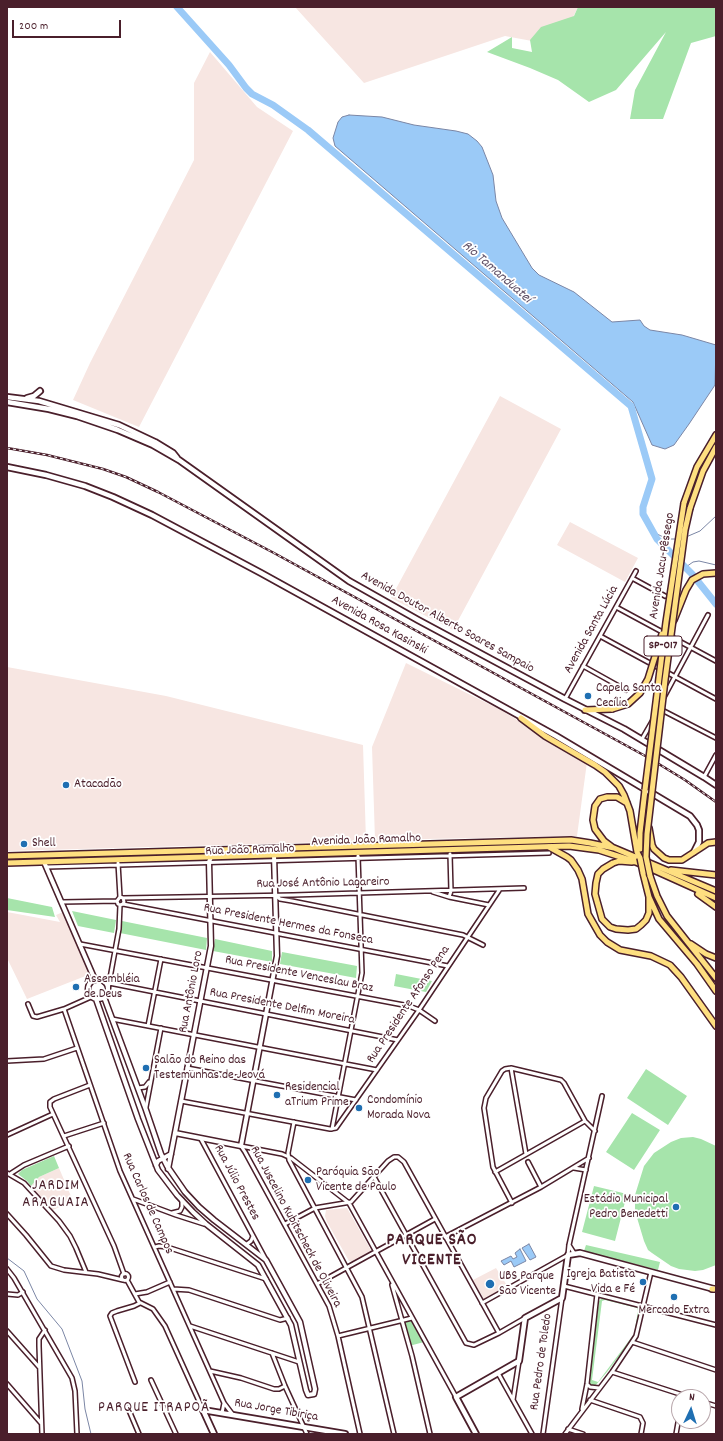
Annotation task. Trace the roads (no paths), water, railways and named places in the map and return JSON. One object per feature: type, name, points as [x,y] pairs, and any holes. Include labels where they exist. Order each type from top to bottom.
[{"type":"main road","points":[[26,399],[40,392]]},
{"type":"main road","name":"Avenida Doutor Alberto Soares Sampaio","points":[[7,397],[39,401],[119,425],[146,437],[173,453],[180,460]]},
{"type":"main road","points":[[23,404],[39,401],[48,408]]},
{"type":"main road","name":"Avenida Doutor Alberto Soares Sampaio","points":[[7,402],[48,408],[103,424],[151,444],[180,460],[349,581],[565,700],[642,739],[716,785]]},
{"type":"main road","points":[[131,435],[146,437],[151,444]]},
{"type":"main road","name":"Avenida Jacu-Pêssego","points":[[649,897],[638,860],[666,622],[684,502],[697,467],[716,435]]},
{"type":"main road","name":"Avenida Jacu-Pêssego","points":[[686,940],[662,906],[650,876],[646,857],[648,823],[685,530],[690,508],[701,477],[716,447]]},
{"type":"main road","name":"Avenida Rosa Kasinski","points":[[7,467],[46,475],[85,486],[152,515],[248,566],[556,736],[690,816],[694,820],[699,830],[698,842],[693,854]]},
{"type":"main road","points":[[673,624],[688,585],[703,574],[716,574]]},
{"type":"main road","points":[[585,710],[612,709],[628,704],[635,699],[645,686],[666,622]]},
{"type":"main road","points":[[521,718],[545,736],[605,772],[619,786],[628,805],[634,831],[638,860],[613,863],[598,874],[595,888],[600,913],[605,923],[610,927],[622,930],[636,929],[641,925],[649,913],[649,897]]},
{"type":"main road","points":[[614,848],[604,841],[598,834],[594,826],[593,812],[597,802],[600,799],[607,797],[613,796],[622,800],[628,805]]},
{"type":"main road","points":[[648,823],[652,845],[658,854],[669,860],[682,860],[708,844],[716,842]]},
{"type":"main road","name":"Avenida João Ramalho","points":[[7,856],[270,847],[564,840],[584,841],[614,848],[716,891]]},
{"type":"main road","name":"Avenida João Ramalho","points":[[7,863],[45,864],[549,850],[569,846],[592,849],[638,860],[690,887],[716,898]]},
{"type":"main road","points":[[270,847],[274,857]]},
{"type":"main road","points":[[210,859],[217,852],[250,848]]},
{"type":"main road","points":[[549,850],[567,857],[578,870],[582,879],[588,914],[600,935],[607,942],[620,950],[651,956],[670,965],[681,977],[716,1026]]},
{"type":"main road","points":[[41,854],[45,864]]},
{"type":"main road","points":[[664,870],[716,875]]},
{"type":"main road","points":[[690,887],[716,907]]},
{"type":"main road","name":"SP-017","points":[[649,897],[659,919],[697,964],[716,991]]},
{"type":"main road","points":[[686,940],[706,954],[716,958]]},
{"type":"main road","name":"SP-017","points":[[686,940],[716,978]]},
{"type":"main road","points":[[568,1256],[574,1253],[580,1253],[715,1289]]},
{"type":"main road","name":"Rua Pedro de Toledo","points":[[562,1298],[568,1256]]},
{"type":"main road","points":[[476,1434],[456,1397],[519,1361],[525,1318],[562,1298]]},
{"type":"main road","points":[[203,1410],[214,1434]]},
{"type":"main road","name":"Rua Jorge Tibiriça","points":[[203,1410],[345,1434]]},
{"type":"street","name":"Avenida Santa Lúcia","points":[[565,700],[636,571]]},
{"type":"street","points":[[632,578],[665,596]]},
{"type":"street","points":[[616,607],[716,661]]},
{"type":"street","points":[[642,739],[708,615]]},
{"type":"street","points":[[600,636],[716,699]]},
{"type":"street","points":[[583,666],[626,690]]},
{"type":"street","points":[[658,708],[716,738]]},
{"type":"street","points":[[704,777],[716,755]]},
{"type":"street","points":[[449,897],[451,891],[450,852]]},
{"type":"street","points":[[181,1101],[332,1129],[362,973],[358,855]]},
{"type":"street","points":[[240,1146],[277,956],[274,857]]},
{"type":"street","name":"Rua Antônio Loro","points":[[168,1169],[211,942],[210,859]]},
{"type":"street","points":[[108,990],[106,982],[110,975],[122,905],[124,901],[122,898],[118,862]]},
{"type":"street","points":[[45,864],[95,980]]},
{"type":"street","name":"Rua José Antônio Lagareiro","points":[[122,898],[293,895],[524,888]]},
{"type":"street","name":"Rua Presidente Afonso Pena","points":[[332,1129],[338,1127],[500,889]]},
{"type":"street","points":[[431,891],[449,897],[490,905]]},
{"type":"street","points":[[275,895],[292,901],[468,937],[483,945]]},
{"type":"street","points":[[292,901],[293,895]]},
{"type":"street","points":[[62,902],[117,901],[122,898]]},
{"type":"street","points":[[117,901],[117,903],[122,905]]},
{"type":"street","name":"Rua Presidente Hermes da Fonseca","points":[[122,905],[211,920],[448,966]]},
{"type":"street","name":"Rua Presidente Venceslau Braz","points":[[80,944],[409,1006],[419,1010],[435,1021]]},
{"type":"street","points":[[148,1026],[161,959]]},
{"type":"street","points":[[106,982],[110,975]]},
{"type":"street","points":[[95,980],[106,982]]},
{"type":"street","points":[[91,997],[88,988],[95,980]]},
{"type":"street","name":"Rua Presidente Delfim Moreira","points":[[106,982],[398,1040]]},
{"type":"street","points":[[28,1004],[33,1016],[37,1018],[91,997],[96,999],[104,997],[108,990],[116,984]]},
{"type":"street","points":[[96,999],[160,1173],[182,1200],[206,1224],[256,1263],[288,1318],[292,1328],[307,1393],[310,1395],[314,1394],[315,1389],[301,1325],[266,1260],[200,1208],[185,1192],[168,1169],[104,997]]},
{"type":"street","name":"Rua Carlos de Campos","points":[[64,1008],[119,1168],[224,1403],[233,1415]]},
{"type":"street","points":[[112,1019],[377,1070]]},
{"type":"street","points":[[145,1108],[161,1028]]},
{"type":"street","points":[[7,1061],[44,1058],[77,1048]]},
{"type":"street","points":[[187,1068],[356,1100]]},
{"type":"street","points":[[509,1068],[526,1154]]},
{"type":"street","points":[[512,1203],[495,1172],[492,1162],[484,1104],[498,1076],[505,1069],[509,1068],[561,1080],[585,1121],[595,1131]]},
{"type":"street","points":[[138,1088],[145,1087],[150,1081]]},
{"type":"street","points":[[90,1085],[54,1099],[50,1104],[53,1114],[114,1246],[125,1280],[140,1303],[156,1312],[203,1410]]},
{"type":"street","name":"Rua Pedro de Toledo","points":[[568,1256],[569,1245],[602,1096]]},
{"type":"street","points":[[7,1135],[53,1114]]},
{"type":"street","points":[[495,1172],[585,1121]]},
{"type":"street","points":[[294,1122],[288,1157],[363,1300],[394,1434]]},
{"type":"street","points":[[64,1136],[104,1123]]},
{"type":"street","points":[[175,1133],[282,1154],[301,1166],[349,1203],[456,1397]]},
{"type":"street","name":"Rua Júlio Prestes","points":[[201,1138],[266,1260]]},
{"type":"street","points":[[68,1146],[24,1165],[9,1174],[29,1187],[59,1221],[76,1248],[86,1272]]},
{"type":"street","name":"Rua Juscelino Kubitscheck de Oliveira","points":[[240,1146],[246,1152],[330,1308],[338,1336],[360,1434]]},
{"type":"street","points":[[156,1165],[158,1161],[171,1153]]},
{"type":"street","points":[[285,1224],[315,1208],[349,1203],[374,1178],[391,1158],[396,1156],[400,1158],[404,1162],[499,1333]]},
{"type":"street","points":[[445,1237],[512,1203],[589,1158]]},
{"type":"street","points":[[528,1162],[541,1187]]},
{"type":"street","points":[[295,1172],[297,1168],[301,1166]]},
{"type":"street","points":[[574,1168],[586,1170]]},
{"type":"street","points":[[160,1173],[163,1173],[168,1169]]},
{"type":"street","points":[[374,1178],[464,1341],[474,1345],[525,1318]]},
{"type":"street","points":[[133,1200],[206,1224]]},
{"type":"street","points":[[172,1213],[178,1212],[182,1209],[182,1200]]},
{"type":"street","points":[[7,1214],[51,1266],[64,1270],[86,1272],[125,1280]]},
{"type":"street","points":[[317,1284],[435,1219]]},
{"type":"street","name":"Rua Júlio Prestes","points":[[247,1244],[254,1236]]},
{"type":"street","points":[[569,1245],[574,1253]]},
{"type":"street","points":[[155,1247],[167,1247],[266,1279],[274,1275]]},
{"type":"street","points":[[482,1303],[568,1256]]},
{"type":"street","points":[[7,1270],[14,1278],[46,1330],[72,1378],[74,1383],[77,1434]]},
{"type":"street","points":[[565,1434],[598,1388],[612,1372],[637,1333],[651,1272]]},
{"type":"street","points":[[111,1277],[128,1275],[125,1280]]},
{"type":"street","points":[[390,1278],[412,1356],[430,1434]]},
{"type":"street","points":[[135,1294],[147,1292],[170,1282]]},
{"type":"street","points":[[564,1286],[716,1325]]},
{"type":"street","points":[[173,1289],[189,1290],[280,1320],[288,1318]]},
{"type":"street","points":[[7,1294],[18,1295],[23,1292]]},
{"type":"street","points":[[582,1411],[587,1384],[597,1294]]},
{"type":"street","name":"Rua Pedro de Toledo","points":[[543,1434],[562,1298]]},
{"type":"street","points":[[135,1382],[110,1316],[116,1311],[140,1303]]},
{"type":"street","points":[[401,1315],[410,1312]]},
{"type":"street","points":[[338,1336],[412,1318]]},
{"type":"street","points":[[190,1326],[299,1362]]},
{"type":"street","points":[[42,1434],[39,1339],[46,1330]]},
{"type":"street","points":[[7,1331],[39,1367]]},
{"type":"street","points":[[632,1342],[716,1370]]},
{"type":"street","points":[[272,1353],[307,1434]]},
{"type":"street","points":[[513,1400],[519,1361]]},
{"type":"street","points":[[210,1370],[274,1389],[279,1389],[285,1386]]},
{"type":"street","points":[[612,1372],[671,1392]]},
{"type":"street","points":[[498,1373],[532,1434]]},
{"type":"street","points":[[151,1380],[176,1434]]},
{"type":"street","points":[[7,1384],[41,1423]]},
{"type":"street","points":[[587,1384],[590,1387],[598,1388]]},
{"type":"street","points":[[590,1400],[640,1417],[643,1423],[641,1434]]},
{"type":"street","points":[[222,1413],[224,1403]]},
{"type":"street","points":[[128,1408],[139,1434]]},
{"type":"street","points":[[568,1429],[583,1434]]},
{"type":"water","points":[[349,115],[382,117],[414,125],[468,134],[482,147],[493,175],[496,201],[502,218],[532,268],[539,275],[574,292],[612,322],[640,320],[644,326],[650,330],[682,335],[716,345],[715,385],[674,445],[665,449],[652,445],[633,402],[335,146],[333,138],[338,122],[342,117]]},
{"type":"water","points":[[529,1244],[536,1257],[530,1260],[522,1248]]},
{"type":"water","points":[[520,1249],[526,1261],[514,1267],[511,1261],[504,1265],[501,1261],[511,1256],[513,1259],[517,1257],[515,1253]]},
{"type":"waterway","name":"Rio Tamanduateí","points":[[177,7],[229,65],[252,94],[273,105],[308,130],[631,406],[652,479],[643,507],[643,514],[657,539],[692,574],[716,604]]},
{"type":"waterway","points":[[686,537],[700,531],[716,516]]},
{"type":"waterway","points":[[652,531],[661,536],[677,539]]},
{"type":"waterway","points":[[686,567],[693,562],[699,561],[716,565]]},
{"type":"waterway","points":[[7,1258],[24,1271],[37,1299],[62,1329],[82,1381],[85,1409],[91,1434]]},
{"type":"railway","points":[[7,448],[47,455],[103,469],[126,477],[158,492],[274,553],[649,758],[685,780],[716,802]]},
{"type":"place","name":"Capela Santa Cecília","points":[[588,696]]},
{"type":"place","name":"Atacadão","points":[[66,785]]},
{"type":"place","name":"Shell","points":[[24,844]]},
{"type":"place","name":"Assembléia de Deus","points":[[76,987]]},
{"type":"place","name":"Salão do Reino das Testemunhas de Jeová","points":[[146,1068]]},
{"type":"place","name":"Residencial aTrium Prime","points":[[277,1095]]},
{"type":"place","name":"Condomínio Morada Nova","points":[[359,1108]]},
{"type":"place","name":"Paróquia São Vicente de Paulo","points":[[308,1180]]},
{"type":"place","name":"Estádio Municipal Pedro Benedetti","points":[[676,1207]]},
{"type":"place","name":"Igreja Batista Vida e Fé","points":[[643,1282]]},
{"type":"place","name":"UBS Parque São Vicente","points":[[490,1284]]},
{"type":"place","name":"Mercado Extra","points":[[674,1297]]},
{"type":"district","name":"JARDIM ARAGUAIA","points":[[56,1196]]},
{"type":"district","name":"PARQUE SÃO VICENTE","points":[[432,1252]]},
{"type":"district","name":"PARQUE ITRAPOÃ","points":[[154,1409]]}]
